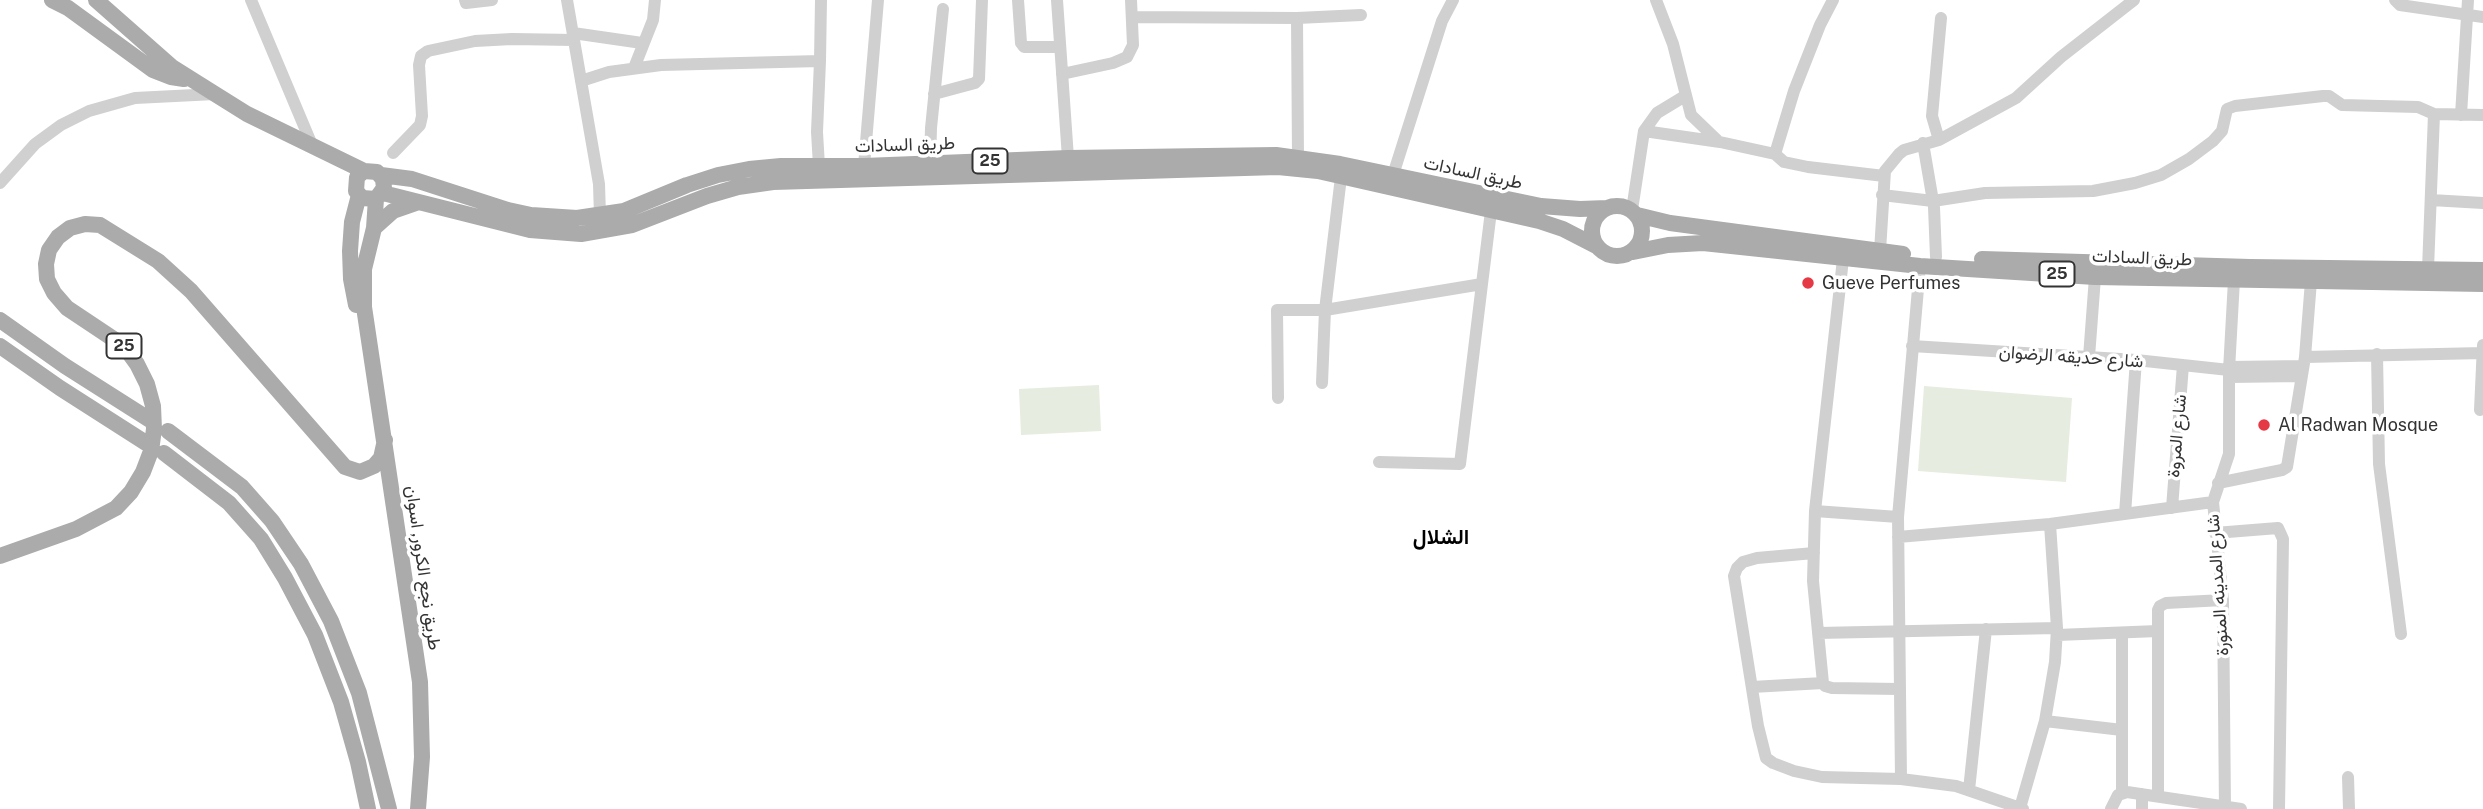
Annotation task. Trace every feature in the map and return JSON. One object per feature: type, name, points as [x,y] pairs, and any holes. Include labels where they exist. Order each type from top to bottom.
[{"type":"main road","points":[[52,0],[68,8],[153,70],[171,77],[190,79]]},
{"type":"main road","points":[[106,3],[172,67],[190,79],[247,114],[364,171],[373,170],[381,175],[384,184],[379,196],[366,200],[359,195],[355,181],[364,171]]},
{"type":"main road","name":"طريق السادات","points":[[381,175],[412,179],[485,204],[531,215],[577,218],[600,216],[635,207],[718,175],[771,167],[1254,155],[1298,157],[1541,206],[1567,209],[1607,208]]},
{"type":"main road","name":"طريق السادات","points":[[379,196],[416,202],[530,230],[581,234],[632,225],[706,196],[738,187],[773,182],[1258,166],[1297,169],[1341,177],[1551,225],[1598,247]]},
{"type":"main road","name":"طريق نجع الكرور, اسوان","points":[[359,195],[352,222],[350,265],[353,293],[367,334]]},
{"type":"main road","name":"طريق نجع الكرور, اسوان","points":[[379,196],[364,269],[367,334],[420,682],[422,757],[418,809]]},
{"type":"main road","points":[[374,228],[393,211],[416,202]]},
{"type":"main road","points":[[1620,206],[1635,213],[1643,234],[1633,251],[1628,255],[1615,257],[1598,247],[1592,229],[1597,216],[1607,208],[1620,206]]},
{"type":"main road","name":"طريق السادات","points":[[1635,213],[1670,223],[1936,257],[2093,264],[2483,270]]},
{"type":"main road","name":"25","points":[[0,556],[76,529],[116,508],[137,482],[151,451],[153,406],[147,384],[137,364],[124,346],[67,308],[54,293],[47,279],[49,250],[58,237],[70,228],[85,224],[100,225],[158,261],[191,291],[345,467],[360,472],[374,466],[381,458],[385,440]]},
{"type":"main road","name":"طريق السادات","points":[[1633,251],[1703,243],[1920,266],[2095,277],[2483,284]]},
{"type":"main road","points":[[0,320],[65,366],[150,420]]},
{"type":"main road","points":[[2,347],[146,443]]},
{"type":"main road","points":[[168,431],[242,487],[272,521],[301,564],[331,621],[359,693],[389,809]]},
{"type":"main road","points":[[164,453],[229,503],[261,539],[285,578],[315,635],[341,702],[368,809]]},
{"type":"street","points":[[251,0],[312,145]]},
{"type":"street","points":[[465,0],[467,3],[492,0]]},
{"type":"street","points":[[567,0],[599,184],[600,216]]},
{"type":"street","points":[[634,68],[653,20],[656,0]]},
{"type":"street","points":[[819,166],[817,132],[821,0]]},
{"type":"street","points":[[864,166],[878,0]]},
{"type":"street","points":[[934,94],[975,83],[979,79],[982,0]]},
{"type":"street","points":[[1018,0],[1021,43],[1024,47],[1060,47]]},
{"type":"street","points":[[1057,0],[1068,158]]},
{"type":"street","points":[[1062,74],[1113,63],[1127,57],[1133,45],[1131,0]]},
{"type":"street","points":[[1394,175],[1442,21],[1453,0]]},
{"type":"street","points":[[1656,0],[1673,44],[1691,115],[1720,142]]},
{"type":"street","points":[[1775,154],[1794,91],[1820,25],[1833,0]]},
{"type":"street","points":[[1880,251],[1884,176],[1899,154],[1939,140],[2016,98],[2061,57],[2134,0]]},
{"type":"street","points":[[2395,0],[2399,5],[2483,17]]},
{"type":"street","points":[[2461,115],[2468,0]]},
{"type":"street","points":[[930,163],[943,9]]},
{"type":"street","points":[[1132,17],[1297,18],[1361,15]]},
{"type":"street","points":[[1297,18],[1298,157]]},
{"type":"street","points":[[1939,140],[1932,116],[1941,18]]},
{"type":"street","points":[[393,153],[420,125],[422,116],[419,65],[421,56],[428,51],[475,41],[573,36],[642,43]]},
{"type":"street","points":[[581,81],[634,68],[681,64],[820,61]]},
{"type":"street","points":[[0,183],[35,144],[61,125],[89,111],[135,97],[215,94]]},
{"type":"street","points":[[1635,213],[1644,131],[1657,113],[1685,96]]},
{"type":"street","points":[[1882,195],[1933,201],[1985,192],[2093,191],[2148,179],[2161,175],[2189,159],[2220,135],[2227,109],[2235,106],[2329,96],[2342,105],[2418,107],[2434,114],[2483,115]]},
{"type":"street","points":[[2428,269],[2434,114]]},
{"type":"street","points":[[1644,131],[1720,142],[1775,154],[1784,162],[1808,167],[1884,176]]},
{"type":"street","points":[[1923,144],[1933,201],[1936,257]]},
{"type":"street","points":[[1322,383],[1325,310],[1341,177]]},
{"type":"street","points":[[2431,200],[2483,203]]},
{"type":"street","points":[[1380,462],[1460,464],[1491,211]]},
{"type":"street","points":[[1843,259],[1815,511],[1813,580],[1824,683],[1825,687],[1832,688],[1899,689]]},
{"type":"street","points":[[1901,779],[1898,517],[1920,266]]},
{"type":"street","points":[[2089,357],[2095,277]]},
{"type":"street","name":"شارع المدينه المنورة","points":[[2225,807],[2223,600],[2213,502],[2217,483],[2229,454],[2229,371],[2234,280]]},
{"type":"street","points":[[2217,483],[2286,468],[2303,367],[2311,281]]},
{"type":"street","points":[[1278,398],[1277,310],[1325,310],[1482,284]]},
{"type":"street","points":[[2480,410],[2483,345]]},
{"type":"street","name":"شارع حديقه الرضوان","points":[[1912,346],[2136,360],[2229,371],[2303,367],[2377,354],[2483,353]]},
{"type":"street","points":[[2377,354],[2379,464],[2401,634]]},
{"type":"street","points":[[2125,514],[2136,360]]},
{"type":"street","name":"شارع المروة","points":[[2172,508],[2183,365]]},
{"type":"street","points":[[1898,537],[2050,524],[2213,502]]},
{"type":"street","points":[[1815,511],[1898,517]]},
{"type":"street","points":[[1814,553],[1757,558],[1743,562],[1734,576],[1766,758],[1773,763],[1822,777],[1901,779],[1937,783],[1969,790],[2021,808],[2045,721],[2053,675],[2057,632],[2050,524]]},
{"type":"street","points":[[2215,533],[2277,528],[2283,539],[2279,809]]},
{"type":"street","points":[[2164,801],[2158,610],[2163,604],[2223,600]]},
{"type":"street","points":[[1818,633],[1986,629],[2122,633],[2158,631]]},
{"type":"street","points":[[1969,790],[1986,629]]},
{"type":"street","points":[[2122,633],[2122,793]]},
{"type":"street","points":[[1752,687],[1824,683]]},
{"type":"street","points":[[2045,721],[2122,730]]},
{"type":"street","points":[[2348,777],[2349,809]]},
{"type":"street","points":[[2111,809],[2115,799],[2122,793],[2142,794],[2164,801],[2241,809]]},
{"type":"street","points":[[2141,809],[2142,794]]},
{"type":"shaded area","points":[[1099,385],[1101,431],[1021,435],[1019,389]]},
{"type":"shaded area","points":[[1924,386],[2072,398],[2066,482],[1918,471]]},
{"type":"place","name":"Gueve Perfumes","points":[[1808,283]]},
{"type":"place","name":"Al Radwan Mosque","points":[[2264,425]]},
{"type":"district","name":"الشلال","points":[[1441,538]]}]
